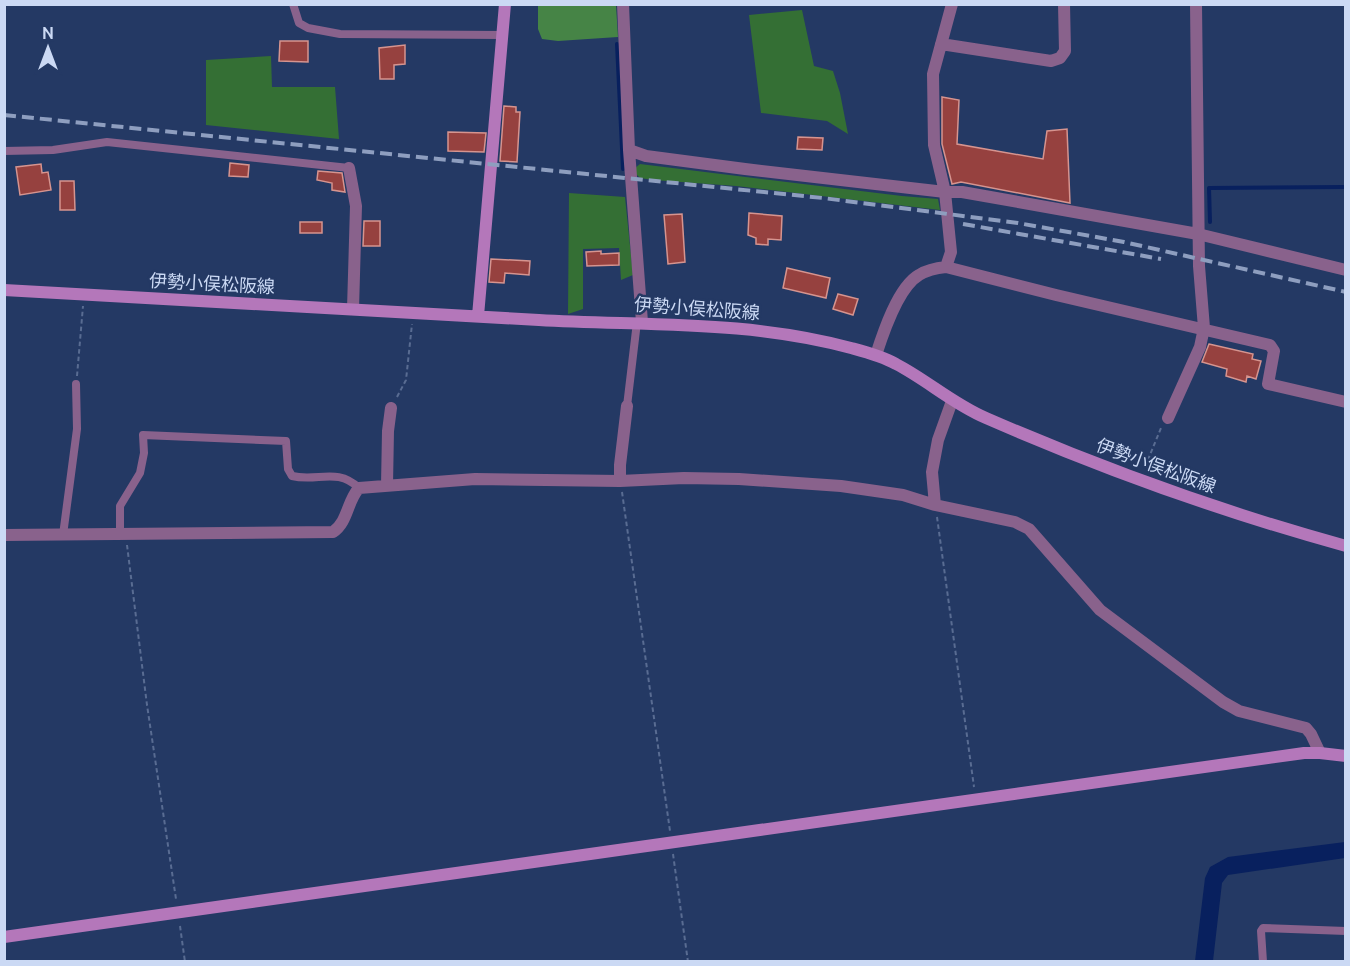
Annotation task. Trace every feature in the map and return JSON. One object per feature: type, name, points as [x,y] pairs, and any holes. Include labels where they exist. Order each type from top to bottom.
[{"type":"street","points":[[478,316],[505,4]]},
{"type":"street","points":[[623,4],[629,150],[640,322]]},
{"type":"street","points":[[946,267],[951,252],[945,192],[934,145],[933,74],[952,4]]},
{"type":"street","points":[[941,44],[1051,61],[1060,58],[1065,51],[1064,4]]},
{"type":"street","points":[[1168,418],[1200,347],[1204,328],[1198,234],[1196,4]]},
{"type":"street","points":[[629,150],[657,157],[945,192],[962,192],[1198,234],[1346,270]]},
{"type":"street","points":[[349,168],[356,206],[353,309]]},
{"type":"street","points":[[876,355],[885,326],[908,285],[917,276],[933,269],[946,267],[1270,345],[1274,351],[1268,384],[1346,402]]},
{"type":"street","name":"伊勢小俣松阪線","points":[[4,290],[560,321],[640,322],[760,331],[819,340],[876,355],[910,372],[952,401],[1013,429],[1140,481],[1245,518],[1346,546]]},
{"type":"street","points":[[935,505],[932,472],[938,440],[952,401]]},
{"type":"street","points":[[620,482],[627,405]]},
{"type":"street","points":[[387,485],[388,430],[391,408]]},
{"type":"street","points":[[4,535],[333,532],[341,527],[354,494],[359,488],[475,479],[620,482],[684,478],[740,479],[841,486],[903,495],[935,505],[1015,522],[1029,529],[1100,610],[1223,702],[1239,711],[1306,728],[1320,753]]},
{"type":"street","points":[[4,937],[1304,753],[1346,756]]},
{"type":"lane","points":[[292,4],[299,23],[308,28],[340,34],[502,35]]},
{"type":"lane","points":[[4,151],[53,150],[107,142],[349,168]]},
{"type":"lane","points":[[627,405],[640,322]]},
{"type":"lane","points":[[63,535],[78,429],[76,384]]},
{"type":"lane","points":[[123,534],[120,506],[140,473],[144,453],[143,435],[286,441],[288,469],[292,476],[345,477],[359,488]]},
{"type":"lane","points":[[1263,962],[1261,931],[1263,928],[1346,931]]},
{"type":"path","points":[[76,384],[84,295]]},
{"type":"path","points":[[391,408],[406,380],[414,313]]},
{"type":"path","points":[[1140,481],[1163,422],[1168,418]]},
{"type":"path","points":[[620,482],[688,962]]},
{"type":"path","points":[[935,505],[975,800]]},
{"type":"path","points":[[123,534],[185,962]]},
{"type":"green space","points":[[538,5],[616,5],[618,37],[558,41],[542,39],[538,29]]},
{"type":"green space","points":[[802,10],[814,66],[833,71],[848,134],[827,121],[761,113],[749,15]]},
{"type":"green space","points":[[271,56],[272,87],[335,87],[339,139],[206,125],[206,60]]},
{"type":"green space","points":[[640,164],[938,199],[940,210],[736,186],[653,180],[640,178],[636,174],[635,168]]},
{"type":"green space","points":[[569,193],[625,197],[633,275],[621,280],[619,248],[583,249],[583,309],[568,314]]},
{"type":"water","points":[[1345,842],[1345,858],[1228,875],[1222,883],[1213,961],[1195,961],[1205,878],[1210,867],[1228,857]]},
{"type":"building","points":[[280,41],[308,41],[308,62],[279,61]]},
{"type":"building","points":[[405,45],[405,64],[394,65],[394,79],[380,79],[379,48]]},
{"type":"building","points":[[942,97],[959,100],[957,144],[1043,159],[1047,131],[1067,129],[1070,203],[961,182],[952,184],[942,144]]},
{"type":"building","points":[[504,106],[516,107],[516,112],[520,112],[517,162],[500,161]]},
{"type":"building","points":[[448,132],[486,133],[484,152],[448,151]]},
{"type":"building","points":[[798,137],[823,138],[822,150],[797,149]]},
{"type":"building","points":[[230,163],[249,165],[248,177],[229,176]]},
{"type":"building","points":[[41,164],[42,173],[48,172],[51,190],[20,195],[16,167]]},
{"type":"building","points":[[318,171],[342,173],[345,192],[332,190],[332,183],[317,180]]},
{"type":"building","points":[[60,181],[74,181],[75,210],[60,210]]},
{"type":"building","points":[[749,213],[782,216],[781,240],[768,239],[768,245],[756,244],[756,238],[748,235]]},
{"type":"building","points":[[682,214],[685,262],[668,264],[664,215]]},
{"type":"building","points":[[364,221],[380,221],[380,246],[363,246]]},
{"type":"building","points":[[300,222],[322,222],[322,233],[300,233]]},
{"type":"building","points":[[601,251],[601,254],[619,253],[619,265],[587,266],[586,252]]},
{"type":"building","points":[[491,259],[530,261],[529,275],[505,273],[504,283],[489,282]]},
{"type":"building","points":[[787,268],[830,278],[826,298],[783,288]]},
{"type":"building","points":[[838,294],[858,299],[853,315],[833,309]]},
{"type":"building","points":[[1209,344],[1253,354],[1252,359],[1261,361],[1256,379],[1247,376],[1246,382],[1226,376],[1227,369],[1202,362]]},
{"type":"waterway","points":[[617,44],[623,169]]},
{"type":"waterway","points":[[1210,222],[1209,188],[1346,187]]},
{"type":"railway","points":[[4,115],[823,198],[1018,223],[1124,242],[1346,292]]},
{"type":"railway","points":[[963,224],[1161,259]]}]
